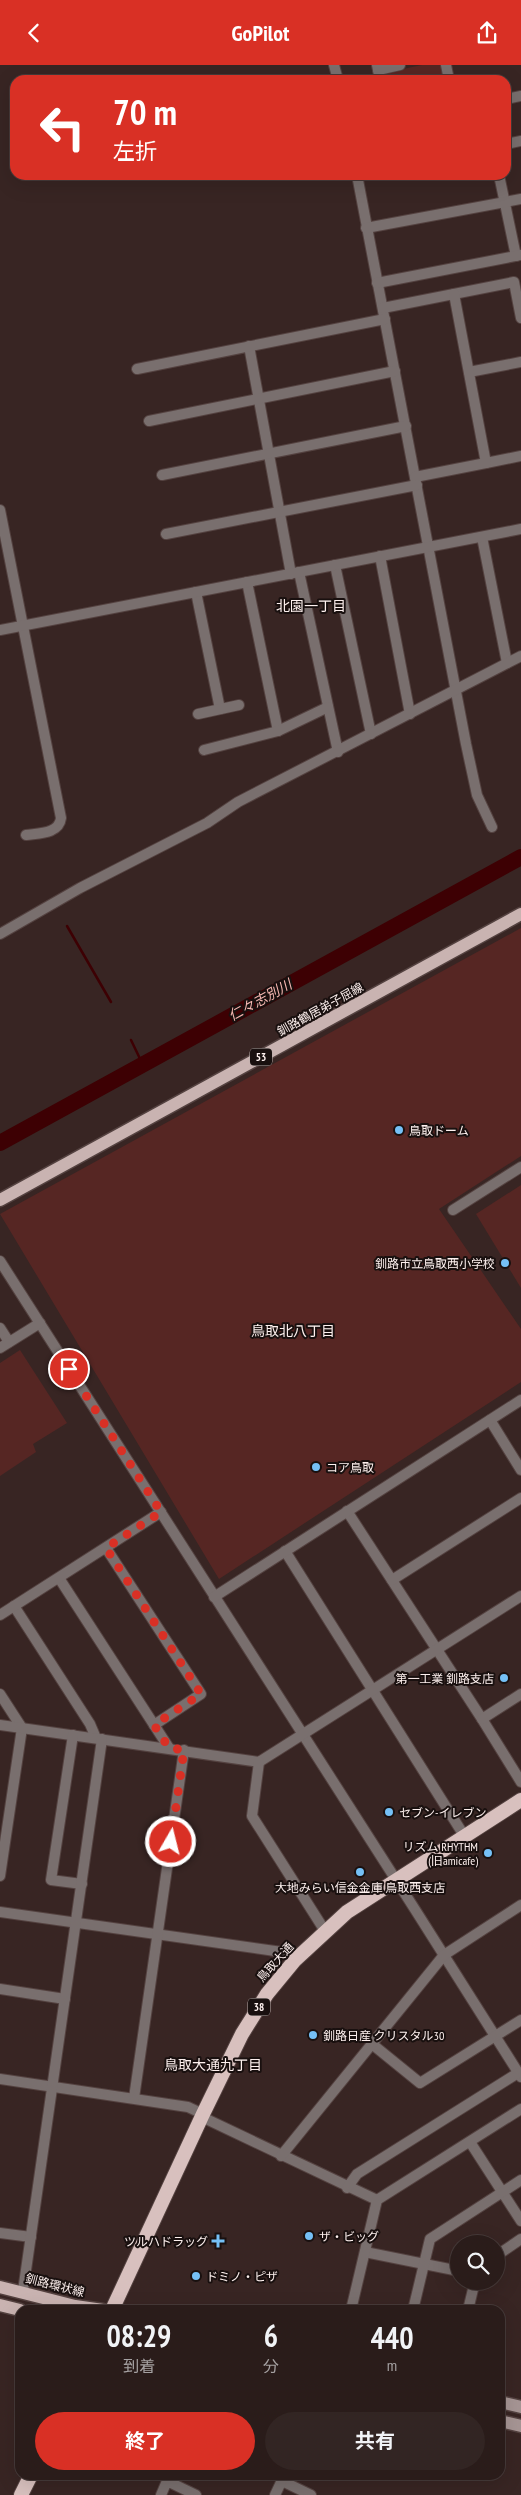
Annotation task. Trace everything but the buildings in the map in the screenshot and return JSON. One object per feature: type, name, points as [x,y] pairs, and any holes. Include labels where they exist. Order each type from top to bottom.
[{"type":"highway","name":"鳥取大通","points":[[114,2305],[202,2116],[247,2026],[267,1994],[295,1960],[347,1912],[521,1800]]},
{"type":"highway","points":[[21,2495],[28,2480]]},
{"type":"main road","name":"釧路鶴居弟子屈線","points":[[0,1200],[521,914]]},
{"type":"main road","name":"釧路環状線","points":[[0,2287],[24,2291],[72,2305]]},
{"type":"main road","points":[[0,2305],[15,2309]]},
{"type":"main road","points":[[505,2403],[521,2407]]},
{"type":"main road","points":[[505,2422],[521,2426]]},
{"type":"street","points":[[378,72],[400,65]]},
{"type":"street","points":[[358,180],[477,795],[492,827]]},
{"type":"street","points":[[377,283],[518,256],[501,180]]},
{"type":"street","points":[[366,228],[521,199]]},
{"type":"street","points":[[383,308],[514,282],[521,318]]},
{"type":"street","points":[[454,294],[486,463]]},
{"type":"street","points":[[137,369],[385,319]]},
{"type":"street","points":[[249,346],[278,512],[295,573],[338,752]]},
{"type":"street","points":[[470,372],[521,362]]},
{"type":"street","points":[[149,421],[395,371]]},
{"type":"street","points":[[162,475],[406,426]]},
{"type":"street","points":[[166,534],[278,512],[521,456]]},
{"type":"street","points":[[0,510],[60,818],[60,824],[56,829],[26,835]]},
{"type":"street","points":[[0,630],[521,529]]},
{"type":"street","points":[[482,537],[507,663]]},
{"type":"street","points":[[380,556],[410,714]]},
{"type":"street","points":[[335,565],[371,734]]},
{"type":"street","points":[[246,582],[278,731]]},
{"type":"street","points":[[196,592],[220,709]]},
{"type":"street","points":[[0,934],[80,888],[207,823],[238,803],[521,656]]},
{"type":"street","points":[[198,714],[239,705]]},
{"type":"street","points":[[204,750],[278,731],[328,707]]},
{"type":"street","points":[[453,1210],[521,1167]]},
{"type":"street","points":[[0,1261],[214,1597],[398,1880],[520,2075],[357,2174],[348,2187]]},
{"type":"street","points":[[0,1348],[40,1323]]},
{"type":"street","points":[[0,1328],[10,1342]]},
{"type":"street","points":[[214,1597],[521,1400]]},
{"type":"street","points":[[490,1420],[521,1470]]},
{"type":"street","points":[[392,1580],[521,1498]]},
{"type":"street","points":[[347,1511],[521,1782]]},
{"type":"street","points":[[0,1615],[161,1512]]},
{"type":"street","points":[[106,1548],[201,1694],[154,1725]]},
{"type":"street","points":[[285,1551],[374,1689],[465,1837]]},
{"type":"street","points":[[59,1578],[169,1748]]},
{"type":"street","points":[[0,1725],[259,1762],[521,1596]]},
{"type":"street","points":[[14,1606],[99,1739],[82,1884],[24,2291]]},
{"type":"street","points":[[0,1694],[22,1728],[0,1876]]},
{"type":"street","points":[[482,1719],[521,1694]]},
{"type":"street","points":[[72,1735],[51,1880],[82,1884]]},
{"type":"street","points":[[134,2098],[184,1750]]},
{"type":"street","points":[[259,1762],[252,1816],[325,1931]]},
{"type":"street","points":[[0,1796],[11,1798]]},
{"type":"street","points":[[281,2156],[444,1955],[521,1905]]},
{"type":"street","points":[[0,1912],[282,1952],[295,1960]]},
{"type":"street","points":[[0,1989],[65,1999]]},
{"type":"street","points":[[372,2044],[420,2083],[521,2020]]},
{"type":"street","points":[[0,2079],[188,2107],[281,2156],[377,2200]]},
{"type":"street","points":[[352,2305],[377,2200],[521,2109]]},
{"type":"street","points":[[470,2142],[521,2221]]},
{"type":"street","points":[[414,2305],[430,2239],[521,2180]]},
{"type":"street","points":[[0,2233],[31,2237]]},
{"type":"street","points":[[505,2249],[521,2239]]},
{"type":"street","points":[[365,2252],[450,2269]]},
{"type":"street","points":[[469,2305],[473,2290]]},
{"type":"street","points":[[275,2495],[282,2480]]},
{"type":"street","points":[[286,2480],[311,2495]]},
{"type":"street","points":[[161,2495],[167,2481],[194,2494]]},
{"type":"shaded area","points":[[422,65],[441,65],[443,75],[384,75],[384,73]]},
{"type":"shaded area","points":[[521,928],[521,1156],[439,1209],[521,1329],[521,1382],[219,1579],[0,1214]]},
{"type":"shaded area","points":[[521,1185],[521,1288],[476,1214]]},
{"type":"shaded area","points":[[20,1350],[67,1423],[33,1444],[36,1452],[0,1476],[0,1363]]},
{"type":"waterway","name":"仁々志別川","points":[[0,1143],[521,857]]},
{"type":"waterway","points":[[67,926],[111,1002]]},
{"type":"waterway","points":[[131,1040],[143,1065]]},
{"type":"place","name":"鳥取ドーム","points":[[399,1130]]},
{"type":"place","name":"釧路市立鳥取西小学校","points":[[505,1263]]},
{"type":"place","name":"コア鳥取","points":[[316,1467]]},
{"type":"place","name":"第一工業 釧路支店","points":[[504,1678]]},
{"type":"place","name":"セブン-イレブン","points":[[389,1812]]},
{"type":"place","name":"リズム RHYTHM (旧amicafe)","points":[[488,1853]]},
{"type":"place","name":"大地みらい信金金庫 鳥取西支店","points":[[360,1872]]},
{"type":"place","name":"釧路日産 クリスタル30","points":[[313,2035]]},
{"type":"place","name":"ザ・ビッグ","points":[[309,2236]]},
{"type":"place","name":"ツルハドラッグ","points":[[218,2241]]},
{"type":"place","name":"ドミノ・ピザ","points":[[196,2276]]},
{"type":"district","name":"北園一丁目","points":[[311,606]]},
{"type":"district","name":"鳥取北八丁目","points":[[293,1331]]},
{"type":"district","name":"鳥取大通九丁目","points":[[213,2065]]},
{"type":"route","points":[[69,1369],[161,1512],[106,1548],[201,1694],[154,1725],[169,1748],[184,1750],[171,1842]]}]
